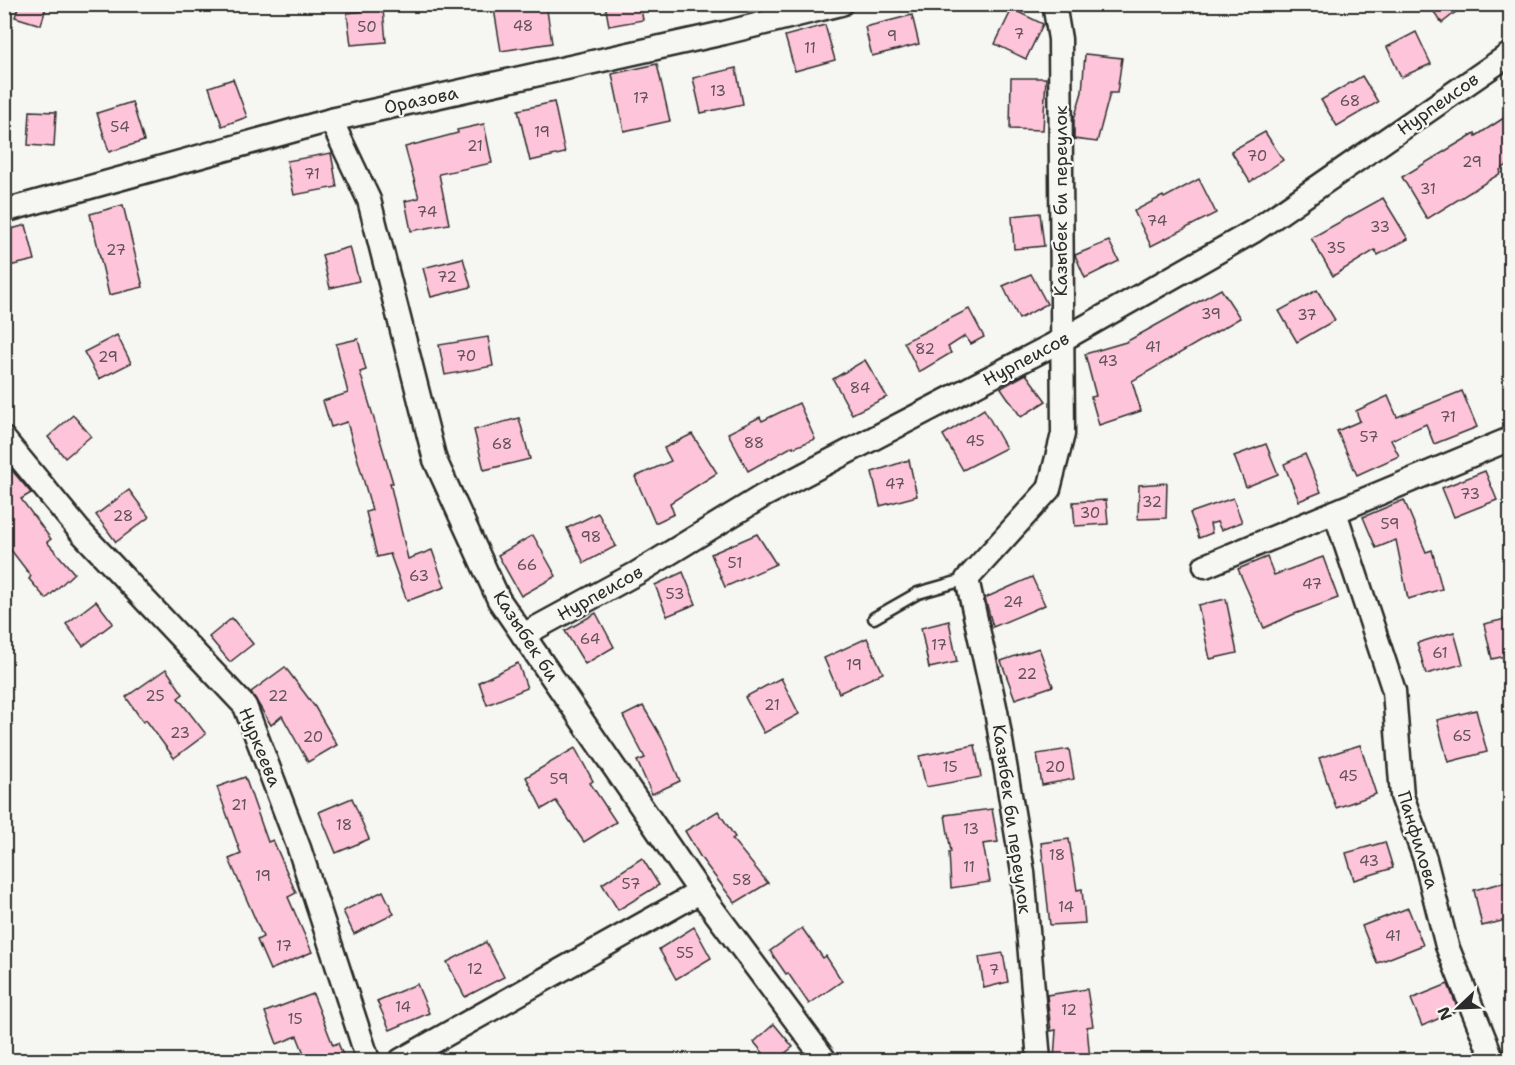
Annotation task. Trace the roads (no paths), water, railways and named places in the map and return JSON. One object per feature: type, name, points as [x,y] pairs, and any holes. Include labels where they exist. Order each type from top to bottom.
[{"type":"street","name":"Оразова","points":[[4,211],[331,120],[724,33],[841,4]]},
{"type":"street","name":"Казыбек би переулок","points":[[1039,1060],[1023,872],[996,711],[967,579],[1049,489],[1063,434],[1060,39],[1054,4]]},
{"type":"street","name":"Нурпеисов","points":[[523,634],[637,573],[763,496],[1062,340],[1254,231],[1510,54]]},
{"type":"street","name":"Казыбек би","points":[[331,120],[369,200],[435,460],[499,600],[700,892],[825,1060]]},
{"type":"street","name":"Нуркеева","points":[[4,438],[79,530],[245,706],[299,848],[368,1060]]},
{"type":"street","points":[[1205,566],[1510,439]]},
{"type":"street","name":"Панфилова","points":[[1335,512],[1394,691],[1402,796],[1425,859],[1447,946],[1493,1060]]},
{"type":"street","points":[[401,1060],[700,892]]},
{"type":"lane","points":[[874,618],[918,593],[967,579]]}]
